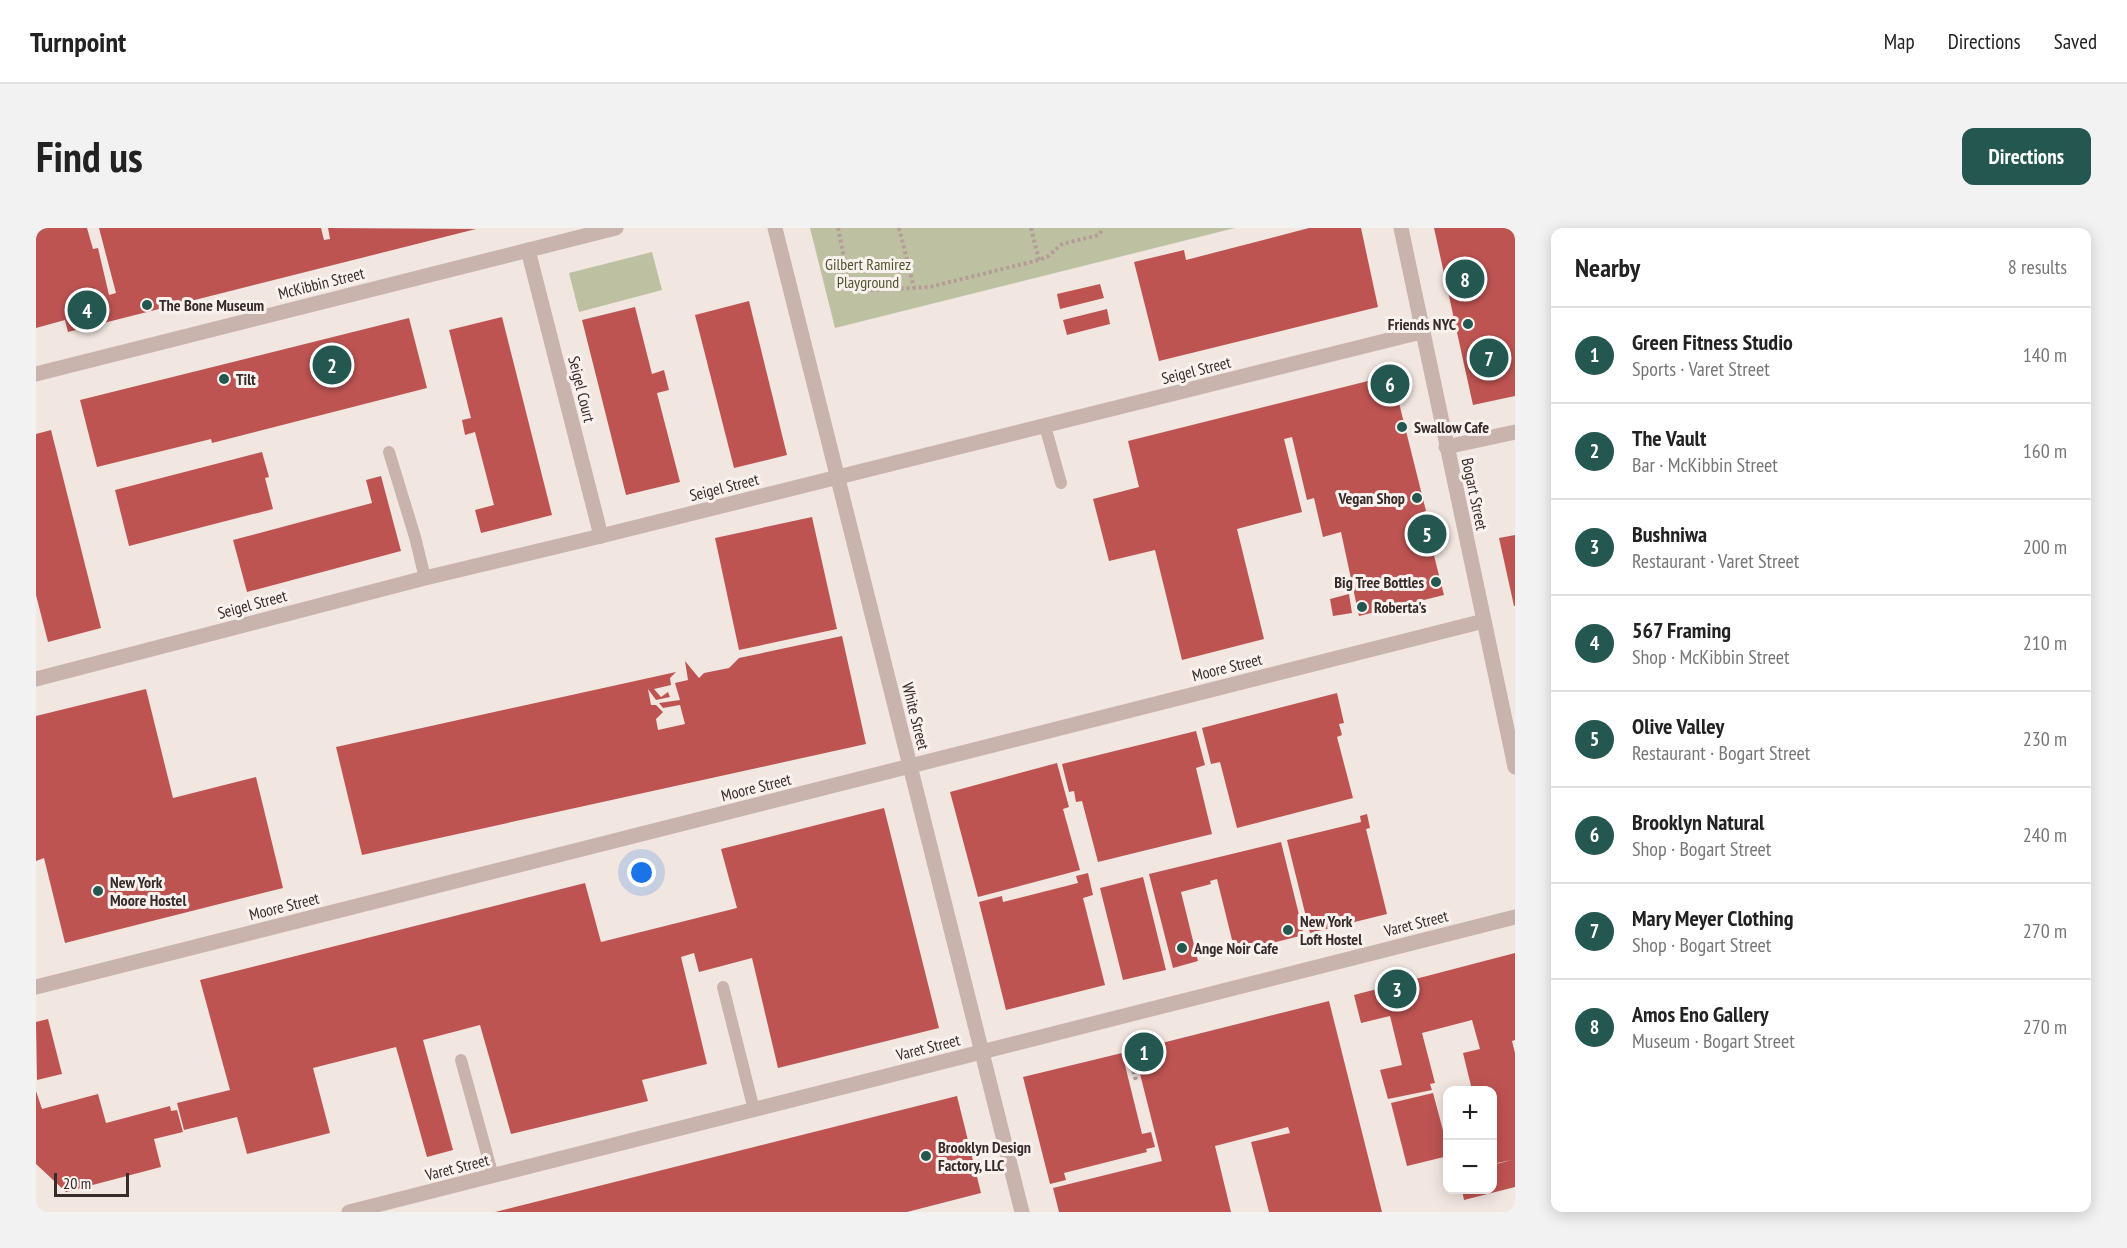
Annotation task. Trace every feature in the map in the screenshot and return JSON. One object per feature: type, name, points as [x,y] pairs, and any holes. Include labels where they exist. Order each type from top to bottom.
[{"type":"street","name":"McKibbin Street","points":[[36,374],[616,228]]},
{"type":"street","name":"White Street","points":[[775,228],[1022,1212]]},
{"type":"street","name":"Bogart Street","points":[[1401,228],[1484,621],[1512,733],[1515,767]]},
{"type":"street","name":"Seigel Court","points":[[528,250],[601,536]]},
{"type":"street","name":"Seigel Street","points":[[36,679],[425,578],[1422,333]]},
{"type":"street","points":[[1446,447],[1515,432]]},
{"type":"street","name":"Moore Street","points":[[36,987],[1484,621]]},
{"type":"street","name":"Varet Street","points":[[349,1212],[1515,917]]},
{"type":"lane","points":[[1045,426],[1061,483]]},
{"type":"lane","points":[[389,452],[425,578]]},
{"type":"lane","points":[[723,987],[754,1110]]},
{"type":"lane","points":[[461,1060],[493,1176]]},
{"type":"path","points":[[838,228],[851,291],[930,287],[1039,260],[1047,257],[1062,244],[1099,235],[1103,228]]},
{"type":"path","points":[[899,228],[914,288]]},
{"type":"path","points":[[1031,228],[1039,260]]},
{"type":"path","points":[[1126,1042],[1136,1082]]},
{"type":"green space","name":"Gilbert Ramirez Playground","points":[[810,228],[1235,228],[835,328]]},
{"type":"green space","points":[[652,252],[662,290],[579,312],[569,273]]},
{"type":"building","points":[[36,228],[87,228],[93,249],[98,248],[109,295],[116,293],[99,228],[321,228],[324,240],[330,239],[328,228],[476,229],[68,332],[65,320],[36,328]]},
{"type":"building","points":[[1309,228],[1361,228],[1378,307],[1159,361],[1134,262],[1184,250],[1186,260]]},
{"type":"building","points":[[1434,228],[1515,228],[1515,396],[1473,405]]},
{"type":"building","points":[[1100,284],[1104,298],[1060,309],[1057,294]]},
{"type":"building","points":[[749,301],[787,455],[734,468],[695,315]]},
{"type":"building","points":[[635,307],[652,374],[664,370],[669,390],[657,393],[680,482],[626,495],[582,320]]},
{"type":"building","points":[[1107,309],[1110,324],[1067,335],[1063,320]]},
{"type":"building","points":[[502,317],[552,515],[481,533],[475,510],[494,505],[475,432],[465,435],[462,420],[471,418],[449,330]]},
{"type":"building","points":[[409,318],[427,388],[212,443],[211,439],[97,467],[80,400]]},
{"type":"building","points":[[1392,375],[1426,511],[1423,512],[1444,595],[1359,616],[1341,532],[1323,537],[1314,498],[1307,500],[1292,437],[1284,439],[1302,512],[1237,529],[1264,639],[1182,660],[1155,550],[1109,561],[1093,499],[1139,487],[1128,441]]},
{"type":"building","points":[[51,430],[101,628],[48,642],[36,595],[36,434]]},
{"type":"building","points":[[262,452],[269,477],[265,478],[273,509],[129,546],[115,490]]},
{"type":"building","points":[[381,476],[401,551],[247,592],[233,540],[372,503],[366,480]]},
{"type":"building","points":[[812,517],[837,629],[739,650],[715,538]]},
{"type":"building","points":[[1515,535],[1515,606],[1514,606],[1499,538]]},
{"type":"building","points":[[1349,594],[1352,613],[1333,616],[1330,599]]},
{"type":"building","points":[[842,636],[866,744],[362,855],[336,747],[676,672],[670,678],[671,685],[654,689],[661,697],[668,692],[670,697],[656,700],[648,689],[651,705],[656,705],[663,712],[656,719],[658,730],[685,724],[680,705],[663,708],[659,703],[680,700],[675,683],[688,680],[685,661],[699,678],[704,673],[729,668],[739,658]]},
{"type":"building","points":[[146,689],[173,798],[256,777],[283,888],[65,943],[44,858],[36,861],[36,716]]},
{"type":"building","points":[[1337,693],[1344,723],[1339,724],[1342,735],[1337,737],[1353,798],[1237,828],[1220,762],[1211,764],[1202,728]]},
{"type":"building","points":[[1196,731],[1205,765],[1196,768],[1212,834],[1098,862],[1082,801],[1076,802],[1074,791],[1069,792],[1062,764]]},
{"type":"building","points":[[1057,763],[1069,807],[1063,809],[1080,870],[978,897],[950,792]]},
{"type":"building","points":[[884,808],[939,1028],[778,1068],[752,958],[699,972],[694,953],[681,957],[707,1064],[642,1080],[648,1101],[511,1134],[480,1025],[423,1040],[453,1150],[427,1157],[396,1047],[313,1068],[330,1133],[247,1154],[237,1117],[184,1130],[177,1103],[230,1090],[200,980],[585,883],[601,942],[737,908],[721,849]]},
{"type":"building","points":[[1367,814],[1370,828],[1366,829],[1387,914],[1310,933],[1287,840],[1361,822],[1360,816]]},
{"type":"building","points":[[1281,842],[1304,935],[1235,952],[1217,879],[1210,881],[1211,884],[1181,892],[1198,961],[1173,968],[1149,874]]},
{"type":"building","points":[[1088,873],[1093,895],[1083,898],[1105,985],[1006,1010],[979,902],[1002,896],[1003,902],[1078,883],[1076,876]]},
{"type":"building","points":[[1143,877],[1166,970],[1123,980],[1100,888]]},
{"type":"building","points":[[1515,953],[1515,1040],[1512,1041],[1515,1053],[1515,1187],[1497,1192],[1497,1164],[1512,1160],[1497,1163],[1497,1086],[1471,1086],[1463,1053],[1480,1049],[1472,1020],[1422,1033],[1435,1083],[1430,1084],[1432,1090],[1388,1099],[1380,1070],[1402,1065],[1390,1016],[1361,1023],[1354,995]]},
{"type":"building","points":[[1329,1001],[1382,1212],[1269,1212],[1251,1142],[1290,1133],[1288,1127],[1215,1146],[1231,1212],[1059,1212],[1053,1188],[1162,1161],[1134,1050]]},
{"type":"building","points":[[48,1019],[62,1074],[37,1080],[36,1022]]},
{"type":"building","points":[[1122,1053],[1142,1134],[1151,1132],[1155,1147],[1146,1149],[1147,1152],[1064,1173],[1066,1180],[1050,1184],[1023,1077]]},
{"type":"building","points":[[36,1091],[42,1109],[98,1094],[106,1123],[170,1106],[171,1111],[177,1110],[183,1132],[154,1139],[161,1167],[66,1192],[36,1164]]},
{"type":"building","points":[[1433,1093],[1443,1130],[1443,1157],[1407,1166],[1391,1103]]},
{"type":"building","points":[[957,1096],[981,1193],[907,1212],[495,1212]]},
{"type":"building","points":[[1463,1194],[1488,1194],[1464,1200]]},
{"type":"place","name":"Amos Eno Gallery","points":[[1465,279]]},
{"type":"place","name":"The Bone Museum","points":[[147,305]]},
{"type":"place","name":"567 Framing","points":[[87,310]]},
{"type":"place","name":"Friends NYC","points":[[1468,324]]},
{"type":"place","name":"Mary Meyer Clothing","points":[[1489,358]]},
{"type":"place","name":"The Vault","points":[[332,365]]},
{"type":"place","name":"Tilt","points":[[224,379]]},
{"type":"place","name":"Brooklyn Natural","points":[[1390,384]]},
{"type":"place","name":"Swallow Cafe","points":[[1402,427]]},
{"type":"place","name":"Vegan Shop","points":[[1417,498]]},
{"type":"place","name":"Olive Valley","points":[[1427,534]]},
{"type":"place","name":"Big Tree Bottles","points":[[1436,582]]},
{"type":"place","name":"Roberta's","points":[[1362,607]]},
{"type":"place","name":"New York Moore Hostel","points":[[98,891]]},
{"type":"place","name":"New York Loft Hostel","points":[[1288,930]]},
{"type":"place","name":"Ange Noir Cafe","points":[[1182,948]]},
{"type":"place","name":"Bushniwa","points":[[1397,989]]},
{"type":"place","name":"Green Fitness Studio","points":[[1144,1052]]},
{"type":"place","name":"Brooklyn Design Factory, LLC","points":[[926,1156]]}]
